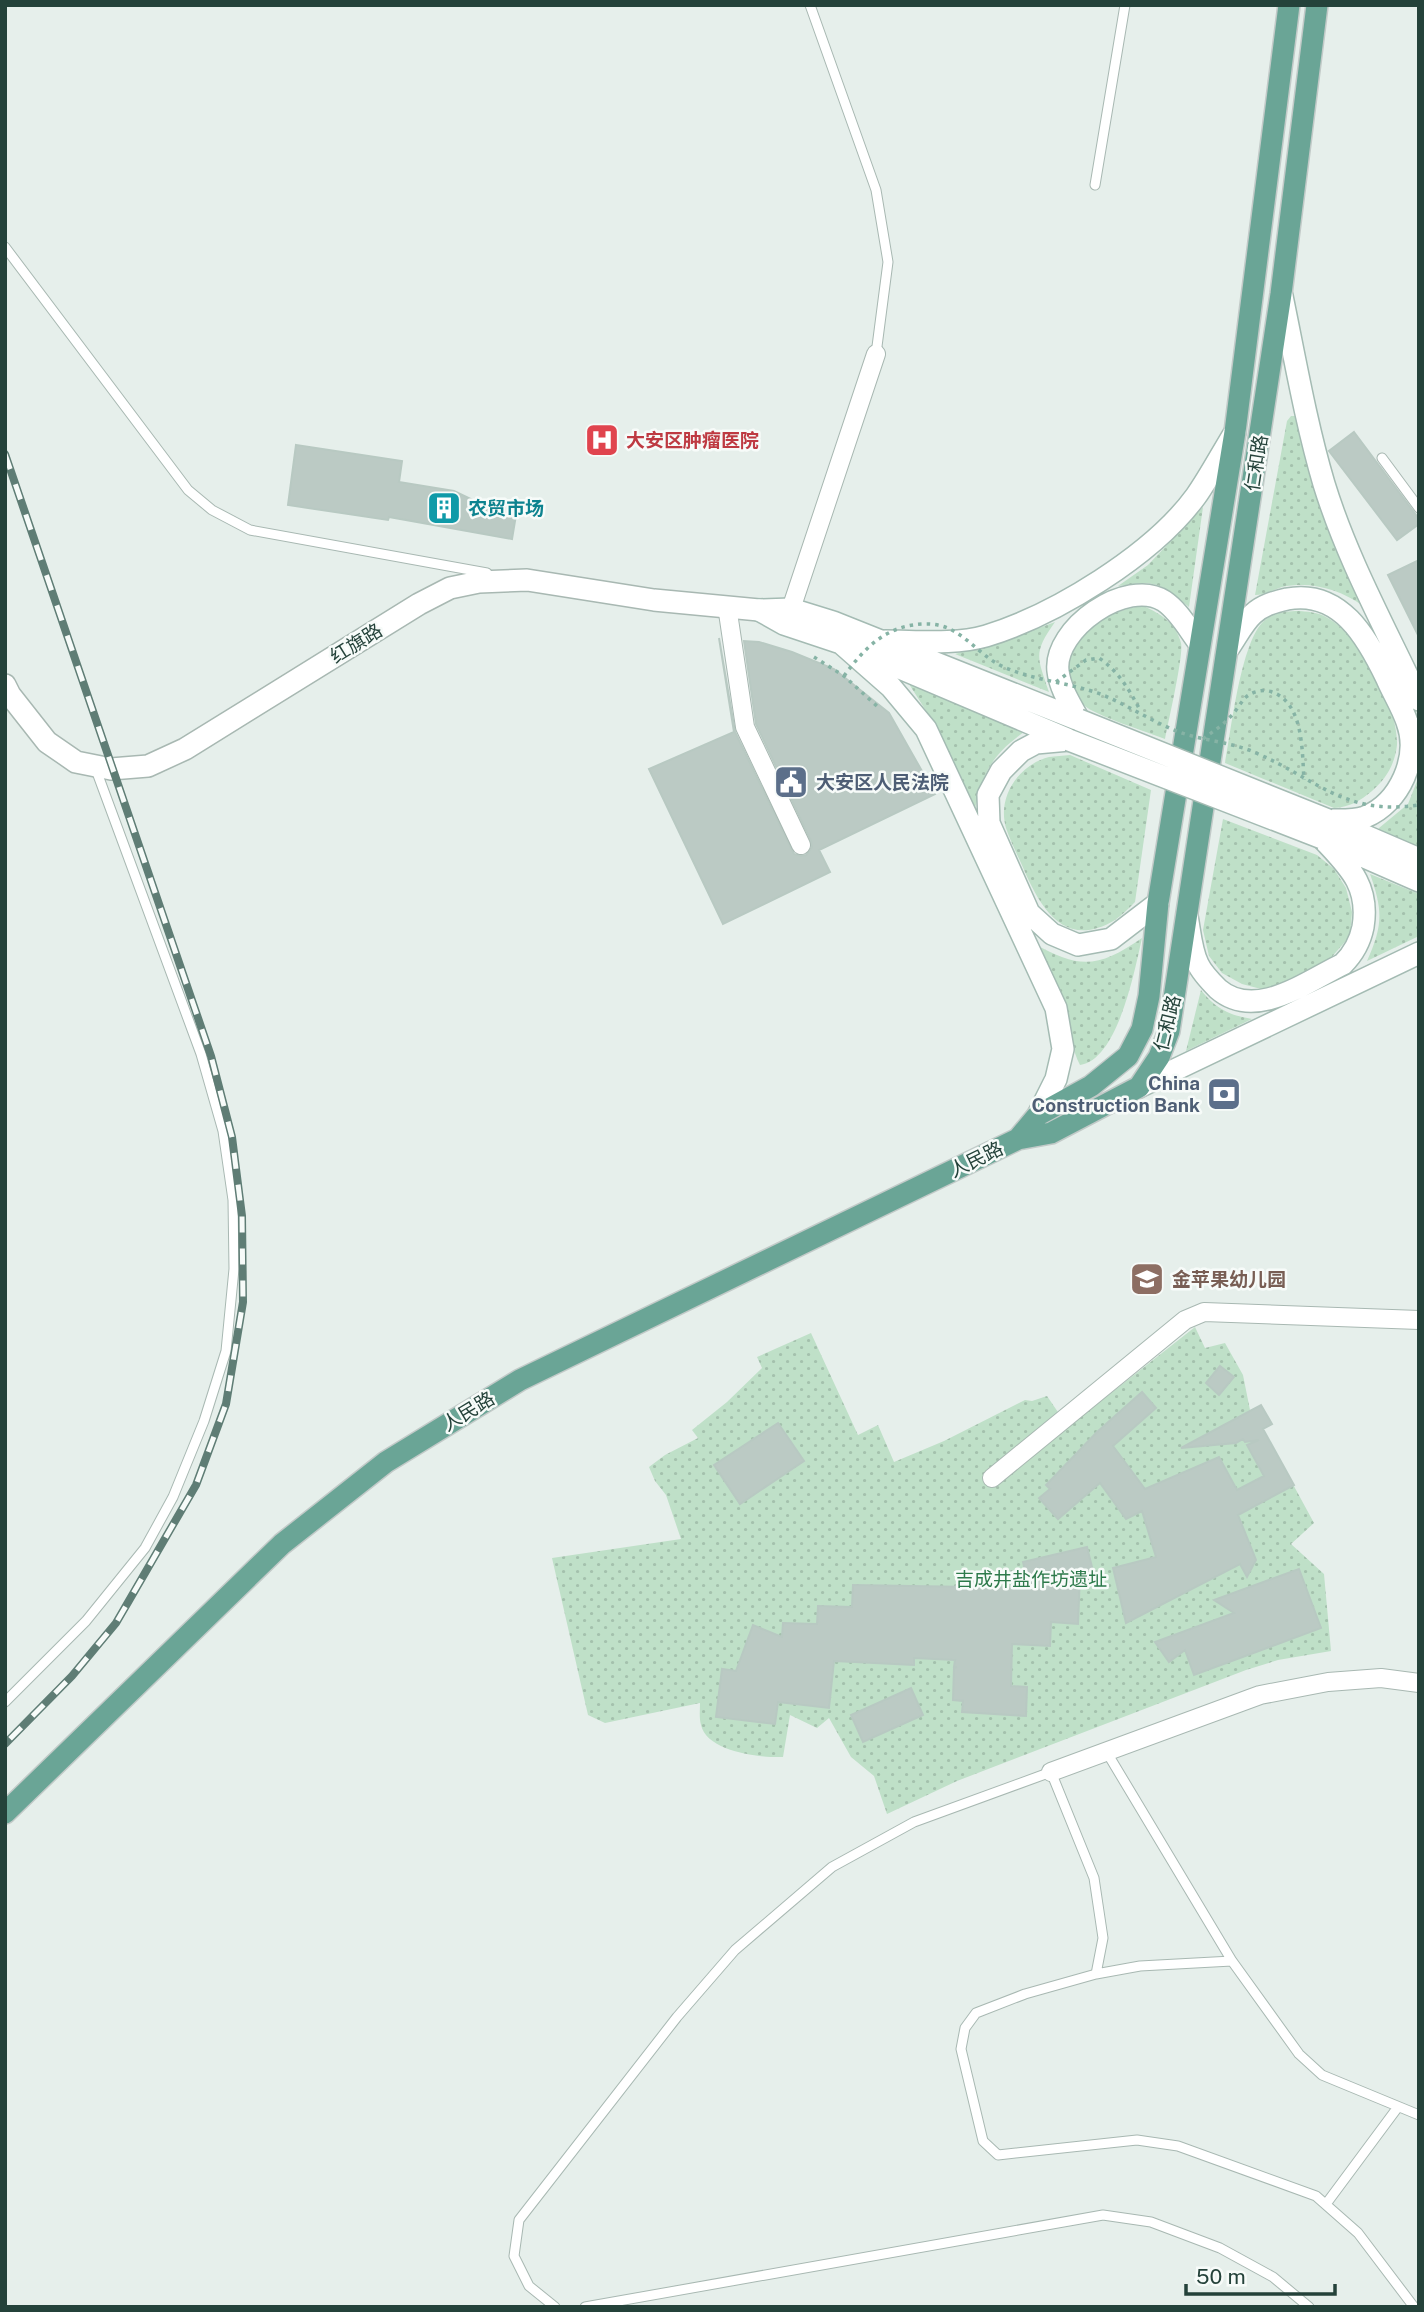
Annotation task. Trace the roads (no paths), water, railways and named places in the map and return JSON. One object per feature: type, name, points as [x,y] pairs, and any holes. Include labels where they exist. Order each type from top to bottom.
[{"type":"main road","name":"仁和路","points":[[1018,1139],[1038,1115],[1091,1086],[1128,1056],[1142,1029],[1149,996],[1158,902],[1235,432],[1289,5]]},
{"type":"main road","name":"仁和路","points":[[1018,1139],[1051,1133],[1139,1087],[1159,1057],[1169,1031],[1281,294],[1317,5]]},
{"type":"main road","points":[[1281,294],[1324,485],[1350,555],[1419,700]]},
{"type":"main road","points":[[885,641],[937,642],[985,636],[1038,614],[1106,578],[1149,546],[1195,497],[1235,432]]},
{"type":"main road","name":"红旗路","points":[[5,685],[47,742],[76,762],[111,769],[148,766],[185,749],[419,604],[450,588],[479,582],[527,580],[654,600],[759,610]]},
{"type":"main road","points":[[1079,720],[1065,694],[1057,669],[1061,649],[1072,632],[1109,603],[1129,595],[1146,595],[1164,601],[1199,643]]},
{"type":"main road","points":[[1228,649],[1251,616],[1264,606],[1297,597],[1330,604],[1345,613],[1376,656],[1408,724],[1411,747],[1408,766],[1402,783],[1378,809],[1364,818],[1325,829]]},
{"type":"main road","points":[[759,610],[791,609],[885,641],[1079,720],[1325,829],[1419,881]]},
{"type":"main road","points":[[759,610],[784,624],[841,643],[1069,740],[1419,859]]},
{"type":"main road","points":[[841,643],[891,687],[926,729],[1056,1008],[1063,1049],[1056,1079],[1038,1115]]},
{"type":"main road","points":[[1069,740],[1036,743],[1021,751],[1000,771],[988,795],[989,823],[1030,913],[1052,934],[1079,945],[1111,939],[1158,902]]},
{"type":"main road","points":[[1186,913],[1198,963],[1211,982],[1227,997],[1251,1003],[1268,1000],[1343,964],[1352,955],[1361,936],[1365,916],[1363,893],[1325,829]]},
{"type":"main road","points":[[1139,1087],[1419,953]]},
{"type":"main road","name":"人民路","points":[[5,1813],[282,1544],[386,1462],[520,1380],[1018,1139]]},
{"type":"street","points":[[791,609],[876,354]]},
{"type":"street","points":[[727,606],[745,727],[801,845]]},
{"type":"street","points":[[992,1478],[1185,1320],[1204,1312],[1419,1320]]},
{"type":"street","points":[[1051,1772],[1260,1695],[1341,1681],[1381,1678],[1419,1683]]},
{"type":"lane","points":[[810,5],[876,190],[888,262],[876,354]]},
{"type":"lane","points":[[1095,185],[1125,5]]},
{"type":"lane","points":[[5,247],[188,490],[212,510],[250,530],[527,580]]},
{"type":"lane","points":[[1382,458],[1419,508]]},
{"type":"lane","points":[[5,1702],[103,1600],[145,1548],[173,1497],[204,1421],[226,1351],[233,1282],[233,1200],[223,1131],[201,1054],[95,765]]},
{"type":"lane","points":[[1106,1751],[1232,1961],[1299,2054],[1322,2075],[1419,2115]]},
{"type":"lane","points":[[555,2307],[529,2286],[514,2256],[519,2220],[677,2017],[734,1950],[832,1867],[914,1822],[1051,1772],[1094,1878],[1103,1938],[1096,1974]]},
{"type":"lane","points":[[1232,1961],[1139,1966],[1096,1974],[1025,1994],[976,2012],[965,2028],[961,2049],[983,2141],[998,2155],[1137,2140],[1178,2146],[1316,2196],[1358,2233],[1414,2307]]},
{"type":"lane","points":[[1326,2204],[1398,2107]]},
{"type":"lane","points":[[585,2307],[1103,2214],[1151,2222],[1220,2248],[1273,2277],[1308,2307]]},
{"type":"railway","points":[[5,454],[211,1056],[232,1137],[242,1216],[243,1302],[226,1404],[196,1485],[116,1623],[72,1676],[5,1744]]},
{"type":"place","name":"大安区肿瘤医院","points":[[602,440]]},
{"type":"place","name":"农贸市场","points":[[444,508]]},
{"type":"place","name":"大安区人民法院","points":[[791,782]]},
{"type":"place","name":"China Construction Bank","points":[[1224,1094]]},
{"type":"place","name":"金苹果幼儿园","points":[[1147,1279]]},
{"type":"park label","name":"吉成井盐作坊遗址","points":[[1031,1579]]}]
